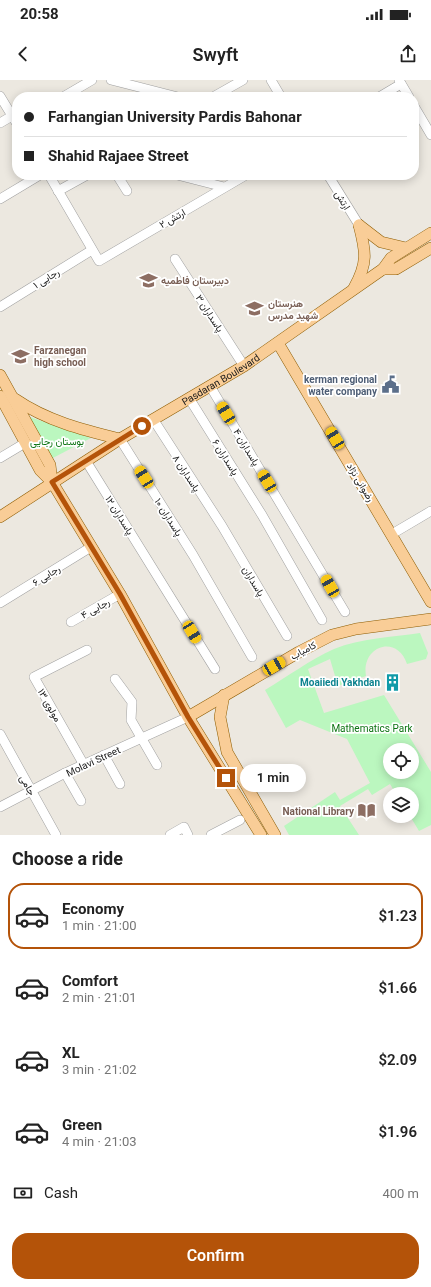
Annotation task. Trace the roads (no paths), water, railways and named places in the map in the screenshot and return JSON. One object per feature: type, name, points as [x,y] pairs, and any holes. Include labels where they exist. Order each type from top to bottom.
[{"type":"main road","points":[[359,225],[381,242],[406,248]]},
{"type":"main road","points":[[352,291],[361,276],[365,251],[359,225]]},
{"type":"main road","name":"Pasdaran Boulevard","points":[[0,516],[120,439],[244,366],[383,269],[391,258],[431,233]]},
{"type":"main road","name":"Pasdaran Boulevard","points":[[383,269],[396,269],[431,248]]},
{"type":"main road","name":"رضوانی نژاد","points":[[278,343],[431,602]]},
{"type":"main road","points":[[0,375],[50,465],[52,482]]},
{"type":"main road","points":[[0,397],[40,470],[52,482],[120,594],[188,717],[261,835]]},
{"type":"main road","points":[[13,397],[34,412],[52,420],[120,439]]},
{"type":"main road","name":"کامیاب","points":[[188,717],[224,695],[332,635],[356,629],[431,619]]},
{"type":"main road","points":[[224,695],[220,717],[227,752],[275,835]]},
{"type":"street","points":[[72,92],[92,80]]},
{"type":"street","points":[[111,80],[158,92]]},
{"type":"street","points":[[222,92],[243,80]]},
{"type":"street","points":[[271,80],[278,92]]},
{"type":"street","points":[[386,92],[400,82],[406,92]]},
{"type":"street","points":[[0,96],[12,116],[0,123]]},
{"type":"street","points":[[419,115],[431,135]]},
{"type":"street","points":[[0,199],[32,180]]},
{"type":"street","points":[[52,180],[92,250]]},
{"type":"street","points":[[58,191],[78,180]]},
{"type":"street","points":[[120,180],[127,191]]},
{"type":"street","points":[[197,180],[224,187]]},
{"type":"street","name":"ارتش ۲","points":[[92,250],[99,261],[237,180]]},
{"type":"street","name":"ارتش","points":[[331,180],[359,225]]},
{"type":"street","name":"رجایی ۱","points":[[0,307],[92,250]]},
{"type":"street","name":"پاسداران ۳","points":[[176,259],[244,366]]},
{"type":"street","name":"پاسداران ۴","points":[[210,386],[345,612]]},
{"type":"street","name":"پاسداران ۶","points":[[189,398],[262,515],[322,620]]},
{"type":"street","name":"پاسداران ۸","points":[[153,419],[222,526]]},
{"type":"street","name":"پاسداران ۱۰","points":[[120,439],[193,555],[252,657]]},
{"type":"street","points":[[0,458],[25,443]]},
{"type":"street","name":"پاسداران ۱۲","points":[[86,461],[215,669]]},
{"type":"street","points":[[392,534],[431,511]]},
{"type":"street","name":"پاسداران","points":[[222,526],[287,636]]},
{"type":"street","name":"رجایی ۶","points":[[0,603],[91,547]]},
{"type":"street","name":"رجایی ۴","points":[[71,622],[120,594]]},
{"type":"street","name":"مولوی ۱۳","points":[[84,764],[34,677],[88,650]]},
{"type":"street","points":[[115,678],[132,702],[131,720],[157,765]]},
{"type":"street","name":"Molavi Street","points":[[0,807],[32,792],[65,773],[188,717]]},
{"type":"street","name":"جامی","points":[[0,734],[56,835]]},
{"type":"street","points":[[104,755],[120,784]]},
{"type":"street","points":[[65,773],[81,801]]},
{"type":"street","points":[[211,835],[240,820]]},
{"type":"street","points":[[170,835],[186,831]]},
{"type":"place","name":"دبیرستان فاطمیه","points":[[148,280]]},
{"type":"place","name":"هنرستان شهید مدرس","points":[[255,309]]},
{"type":"place","name":"Farzanegan high school","points":[[21,356]]},
{"type":"place","name":"kerman regional water company","points":[[390,385]]},
{"type":"place","name":"Moaiiedi Yakhdan","points":[[393,682]]},
{"type":"place","name":"National Library","points":[[367,811]]},
{"type":"park label","name":"بوستان رجایی","points":[[57,441]]},
{"type":"park label","name":"Mathematics Park","points":[[372,728]]}]
